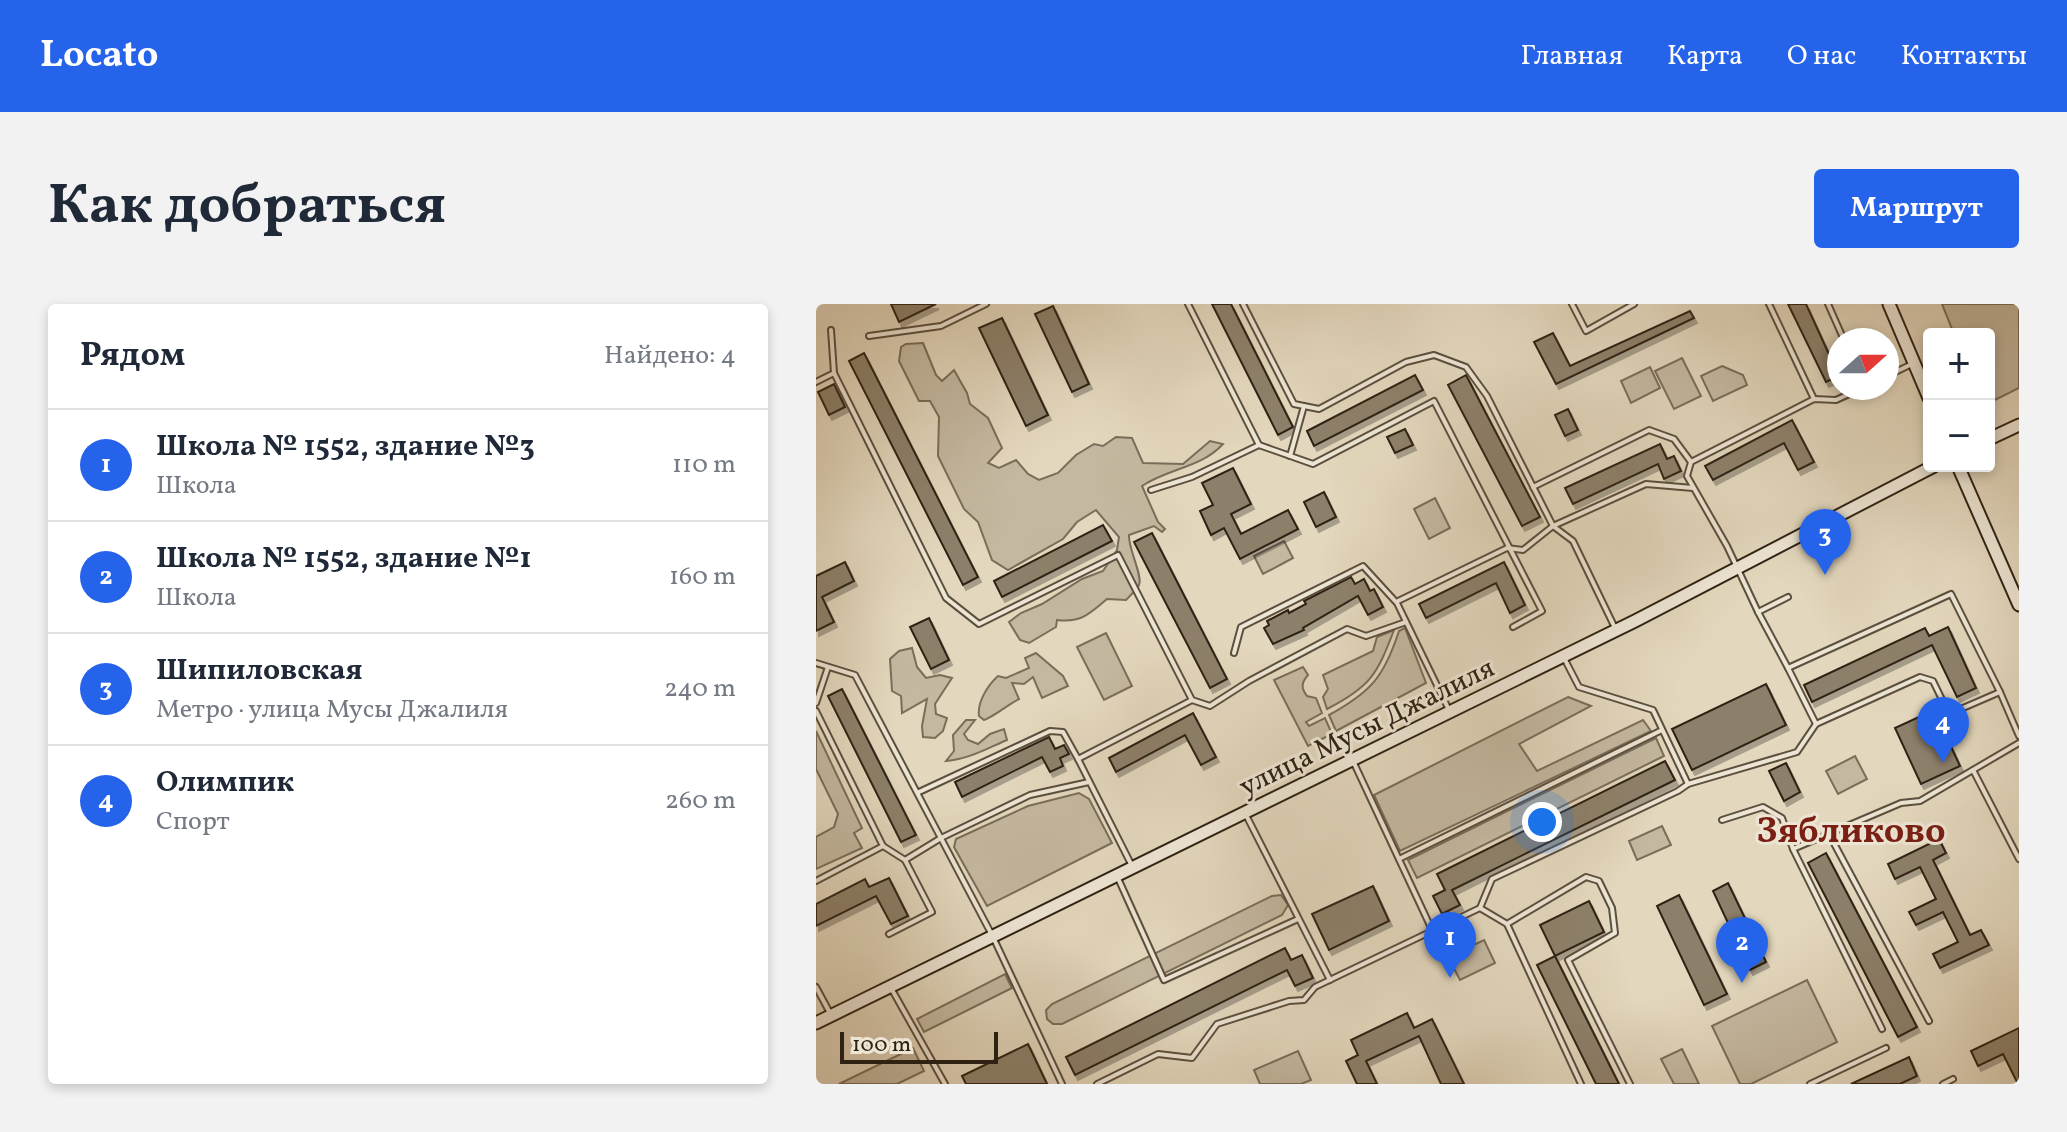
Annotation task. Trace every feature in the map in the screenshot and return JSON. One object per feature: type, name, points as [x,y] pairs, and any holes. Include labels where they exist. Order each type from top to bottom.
[{"type":"main road","points":[[1889,304],[1923,384]]},
{"type":"main road","points":[[1995,436],[2019,425]]},
{"type":"main road","name":"улица Мусы Джалиля","points":[[816,1023],[1739,569],[1923,472]]},
{"type":"main road","points":[[1961,472],[2019,605]]},
{"type":"lane","points":[[869,336],[941,326],[986,304]]},
{"type":"lane","points":[[1188,304],[1259,445],[1313,464],[1434,401],[1542,611],[1513,627]]},
{"type":"lane","points":[[1243,304],[1294,404],[1319,409],[1406,362],[1434,355],[1466,367],[1487,396],[1553,526],[1573,541],[1616,630]]},
{"type":"lane","points":[[1572,304],[1586,331],[1634,304]]},
{"type":"lane","points":[[1769,304],[1814,399]]},
{"type":"lane","points":[[1828,304],[1839,328]]},
{"type":"lane","points":[[831,330],[834,373],[948,602],[979,624],[1118,555],[1192,700],[1210,706],[1249,681],[1347,629],[1366,636],[1406,622]]},
{"type":"lane","points":[[1899,370],[1914,363]]},
{"type":"lane","points":[[816,382],[834,373]]},
{"type":"lane","points":[[1816,724],[1739,569],[1687,476],[1691,462],[1814,399],[1827,400]]},
{"type":"lane","points":[[1290,456],[1304,406]]},
{"type":"lane","points":[[1533,487],[1649,430],[1674,439],[1691,462]]},
{"type":"lane","points":[[1151,490],[1192,477],[1259,445]]},
{"type":"lane","points":[[1396,602],[1507,548],[1523,550],[1553,526],[1646,484],[1693,488]]},
{"type":"lane","points":[[1234,653],[1241,627],[1363,566],[1396,602],[1450,712]]},
{"type":"lane","points":[[1788,668],[1951,594],[2019,736]]},
{"type":"lane","points":[[1758,612],[1788,597]]},
{"type":"lane","points":[[1563,655],[1579,687],[1653,710],[1688,784]]},
{"type":"lane","points":[[816,663],[855,675],[993,937],[1062,1084]]},
{"type":"lane","points":[[816,703],[828,667]]},
{"type":"lane","points":[[1097,1084],[1158,1054],[1192,1058],[1217,1024],[1289,1001],[1304,1000],[1315,987],[1480,908],[1492,879],[1688,784],[1797,752],[1816,724],[1920,677],[1933,681],[1949,714],[2000,692]]},
{"type":"lane","points":[[1078,759],[1192,700]]},
{"type":"lane","points":[[816,711],[883,846],[905,860],[932,912],[889,934]]},
{"type":"lane","points":[[1399,859],[1662,730]]},
{"type":"lane","points":[[919,792],[1050,731],[1063,732],[1132,867]]},
{"type":"lane","points":[[1793,849],[1901,803],[1920,801],[2019,743]]},
{"type":"lane","points":[[1352,759],[1433,932]]},
{"type":"lane","points":[[1973,770],[2019,859]]},
{"type":"lane","points":[[905,860],[941,838],[1030,795],[1089,782]]},
{"type":"lane","points":[[1722,820],[1763,807],[1782,818],[1793,849],[1882,1029]]},
{"type":"lane","points":[[1245,812],[1330,980]]},
{"type":"lane","points":[[1829,834],[1929,1021]]},
{"type":"lane","points":[[816,881],[883,846]]},
{"type":"lane","points":[[1116,875],[1164,980],[1298,919]]},
{"type":"lane","points":[[1507,924],[1586,877],[1599,881],[1612,908],[1615,933],[1568,960],[1630,1084]]},
{"type":"lane","points":[[1480,908],[1507,924],[1581,1084]]},
{"type":"lane","points":[[816,987],[831,1016]]},
{"type":"lane","points":[[890,987],[945,1084]]},
{"type":"lane","points":[[1810,1084],[1886,1048]]},
{"type":"lane","points":[[1943,1084],[1953,1079]]},
{"type":"shaded area","points":[[1942,304],[2019,304],[2019,388],[1995,400],[1995,328],[1952,328]]},
{"type":"shaded area","points":[[923,343],[936,375],[942,381],[954,370],[970,404],[988,418],[1002,448],[988,463],[999,468],[1016,460],[1028,474],[1039,480],[1058,473],[1076,455],[1094,444],[1103,446],[1116,437],[1132,438],[1143,463],[1183,464],[1210,441],[1223,444],[1205,458],[1142,486],[1158,522],[1165,529],[1162,532],[1154,526],[1129,535],[1140,581],[1126,600],[1107,599],[1084,616],[1057,620],[1056,627],[1029,643],[1020,640],[1009,622],[1082,579],[1103,571],[1117,550],[1119,537],[1096,510],[1077,522],[1063,539],[1008,570],[992,560],[978,522],[964,509],[938,456],[939,417],[930,401],[919,401],[899,361],[901,347]]},
{"type":"shaded area","points":[[1682,358],[1701,396],[1674,409],[1655,371]]},
{"type":"shaded area","points":[[1722,366],[1743,375],[1747,385],[1713,401],[1701,376]]},
{"type":"shaded area","points":[[1650,367],[1660,388],[1631,403],[1621,381]]},
{"type":"shaded area","points":[[1435,498],[1450,528],[1429,539],[1414,509]]},
{"type":"shaded area","points":[[1284,541],[1293,558],[1263,574],[1254,556]]},
{"type":"shaded area","points":[[1405,628],[1426,683],[1336,731],[1329,715],[1356,699],[1374,682],[1388,660],[1399,631]]},
{"type":"shaded area","points":[[1394,630],[1370,678],[1353,694],[1327,709],[1323,697],[1328,689],[1323,675],[1373,651],[1377,637]]},
{"type":"shaded area","points":[[1106,633],[1132,686],[1104,700],[1077,647]]},
{"type":"shaded area","points":[[912,648],[917,667],[926,678],[940,675],[952,678],[935,704],[936,714],[947,718],[943,731],[935,738],[923,737],[927,699],[902,713],[901,696],[892,691],[890,659],[899,651]]},
{"type":"shaded area","points":[[1036,653],[1063,676],[1068,686],[1042,698],[1033,677],[1024,684],[1012,683],[1019,699],[984,720],[979,716],[981,700],[994,680],[998,676],[1006,678],[1029,668],[1025,658]]},
{"type":"shaded area","points":[[1303,667],[1308,675],[1303,683],[1304,690],[1307,696],[1316,698],[1322,713],[1306,722],[1309,726],[1325,718],[1332,734],[1308,746],[1274,680]]},
{"type":"shaded area","points":[[1568,697],[1591,706],[1519,744],[1537,771],[1643,720],[1651,731],[1400,851],[1374,795]]},
{"type":"shaded area","points":[[966,720],[975,720],[964,734],[968,740],[978,744],[990,734],[1004,729],[1007,740],[970,756],[946,761],[954,751],[953,735]]},
{"type":"shaded area","points":[[816,731],[862,828],[854,833],[862,848],[816,869],[816,837],[834,827],[838,814],[816,769]]},
{"type":"shaded area","points":[[1656,738],[1664,756],[1417,878],[1408,860]]},
{"type":"shaded area","points":[[1855,756],[1867,779],[1838,794],[1826,771]]},
{"type":"shaded area","points":[[1079,793],[1089,799],[1112,843],[987,906],[954,847],[956,839],[1028,806]]},
{"type":"shaded area","points":[[1662,826],[1671,845],[1637,860],[1629,841]]},
{"type":"shaded area","points":[[1281,895],[1288,905],[1282,915],[1062,1024],[1053,1024],[1047,1019],[1046,1010],[1052,1004],[1272,896]]},
{"type":"shaded area","points":[[1484,940],[1495,963],[1460,980],[1448,957]]},
{"type":"shaded area","points":[[1005,974],[1012,988],[924,1032],[917,1019]]},
{"type":"shaded area","points":[[1807,980],[1837,1042],[1751,1084],[1740,1084],[1712,1026]]},
{"type":"shaded area","points":[[913,1048],[924,1071],[897,1084],[839,1084]]},
{"type":"shaded area","points":[[1682,1049],[1699,1084],[1674,1084],[1661,1059]]},
{"type":"shaded area","points":[[1298,1051],[1311,1080],[1301,1084],[1260,1084],[1254,1070]]},
{"type":"building","points":[[891,304],[936,304],[899,322]]},
{"type":"building","points":[[1212,304],[1231,304],[1293,427],[1278,435]]},
{"type":"building","points":[[1788,304],[1806,304],[1827,350],[1826,382]]},
{"type":"building","points":[[1053,306],[1089,384],[1072,392],[1035,314]]},
{"type":"building","points":[[1690,311],[1694,318],[1556,384],[1534,342],[1553,333],[1570,366]]},
{"type":"building","points":[[1002,318],[1048,415],[1026,426],[979,328]]},
{"type":"building","points":[[864,353],[978,577],[963,585],[849,361]]},
{"type":"building","points":[[1415,375],[1423,390],[1314,446],[1307,431]]},
{"type":"building","points":[[1466,375],[1540,517],[1522,526],[1448,385]]},
{"type":"building","points":[[834,384],[845,407],[829,415],[818,392]]},
{"type":"building","points":[[1568,409],[1578,430],[1565,436],[1555,415]]},
{"type":"building","points":[[1792,420],[1814,462],[1798,470],[1784,443],[1713,480],[1705,466]]},
{"type":"building","points":[[1405,429],[1413,445],[1395,453],[1387,437]]},
{"type":"building","points":[[1660,444],[1667,459],[1674,456],[1681,471],[1664,479],[1658,464],[1573,504],[1565,488]]},
{"type":"building","points":[[1233,468],[1251,504],[1231,514],[1241,534],[1288,510],[1298,529],[1240,559],[1224,528],[1211,535],[1200,511],[1213,505],[1202,483]]},
{"type":"building","points":[[1324,492],[1336,517],[1316,527],[1304,502]]},
{"type":"building","points":[[1103,525],[1112,541],[1002,597],[994,581]]},
{"type":"building","points":[[1152,533],[1227,679],[1210,688],[1134,542]]},
{"type":"building","points":[[845,562],[854,581],[822,597],[834,622],[816,631],[816,576]]},
{"type":"building","points":[[1504,562],[1525,605],[1510,613],[1496,583],[1426,618],[1419,604]]},
{"type":"building","points":[[1351,577],[1355,584],[1364,579],[1370,591],[1374,589],[1383,607],[1368,615],[1358,596],[1304,630],[1273,644],[1264,628],[1269,625],[1267,621],[1288,610],[1289,613],[1306,604],[1304,601]]},
{"type":"building","points":[[929,618],[949,660],[931,669],[910,627]]},
{"type":"building","points":[[1948,627],[1976,688],[1957,697],[1932,645],[1812,702],[1804,685],[1925,628],[1929,636]]},
{"type":"building","points":[[1766,684],[1786,725],[1692,770],[1672,729]]},
{"type":"building","points":[[842,689],[916,835],[901,842],[828,696]]},
{"type":"building","points":[[1934,710],[1960,766],[1921,784],[1895,728]]},
{"type":"building","points":[[1193,713],[1216,757],[1201,765],[1185,735],[1116,772],[1109,758]]},
{"type":"building","points":[[1049,737],[1055,749],[1064,745],[1069,754],[1060,758],[1063,766],[1050,772],[1042,757],[962,797],[955,782]]},
{"type":"building","points":[[1665,761],[1675,780],[1452,890],[1460,905],[1442,914],[1433,896],[1445,890],[1437,874]]},
{"type":"building","points":[[1786,763],[1800,792],[1784,801],[1769,771]]},
{"type":"building","points":[[1939,839],[1946,853],[1933,860],[1970,935],[1981,930],[1989,945],[1940,968],[1933,954],[1958,942],[1943,912],[1916,925],[1909,912],[1936,899],[1920,867],[1895,879],[1888,864]]},
{"type":"building","points":[[1826,853],[1917,1027],[1898,1037],[1808,863]]},
{"type":"building","points":[[889,878],[908,916],[891,924],[876,896],[816,926],[816,904],[865,879],[869,887]]},
{"type":"building","points":[[1728,883],[1766,962],[1750,970],[1713,891]]},
{"type":"building","points":[[1373,886],[1389,921],[1329,950],[1312,914]]},
{"type":"building","points":[[1679,895],[1727,994],[1704,1005],[1657,906]]},
{"type":"building","points":[[1589,901],[1604,932],[1555,956],[1540,925]]},
{"type":"building","points":[[1285,948],[1291,960],[1302,955],[1313,978],[1295,986],[1287,970],[1075,1075],[1066,1057]]},
{"type":"building","points":[[1555,956],[1619,1084],[1596,1084],[1537,965]]},
{"type":"building","points":[[1407,1013],[1414,1028],[1432,1019],[1464,1084],[1441,1084],[1419,1036],[1366,1061],[1377,1084],[1357,1084],[1346,1061],[1358,1055],[1351,1040]]},
{"type":"building","points":[[2019,1028],[2018,1084],[2003,1054],[1978,1066],[1971,1051]]},
{"type":"building","points":[[1028,1044],[1047,1084],[966,1084],[962,1076]]},
{"type":"building","points":[[1909,1057],[1917,1076],[1900,1084],[1851,1084]]},
{"type":"place","name":"Шипиловская","points":[[1825,575]]},
{"type":"place","name":"Олимпик","points":[[1943,763]]},
{"type":"place","name":"Школа № 1552, здание №3","points":[[1450,978]]},
{"type":"place","name":"Школа № 1552, здание №1","points":[[1742,983]]},
{"type":"district","name":"Зябликово","points":[[1851,829]]}]
